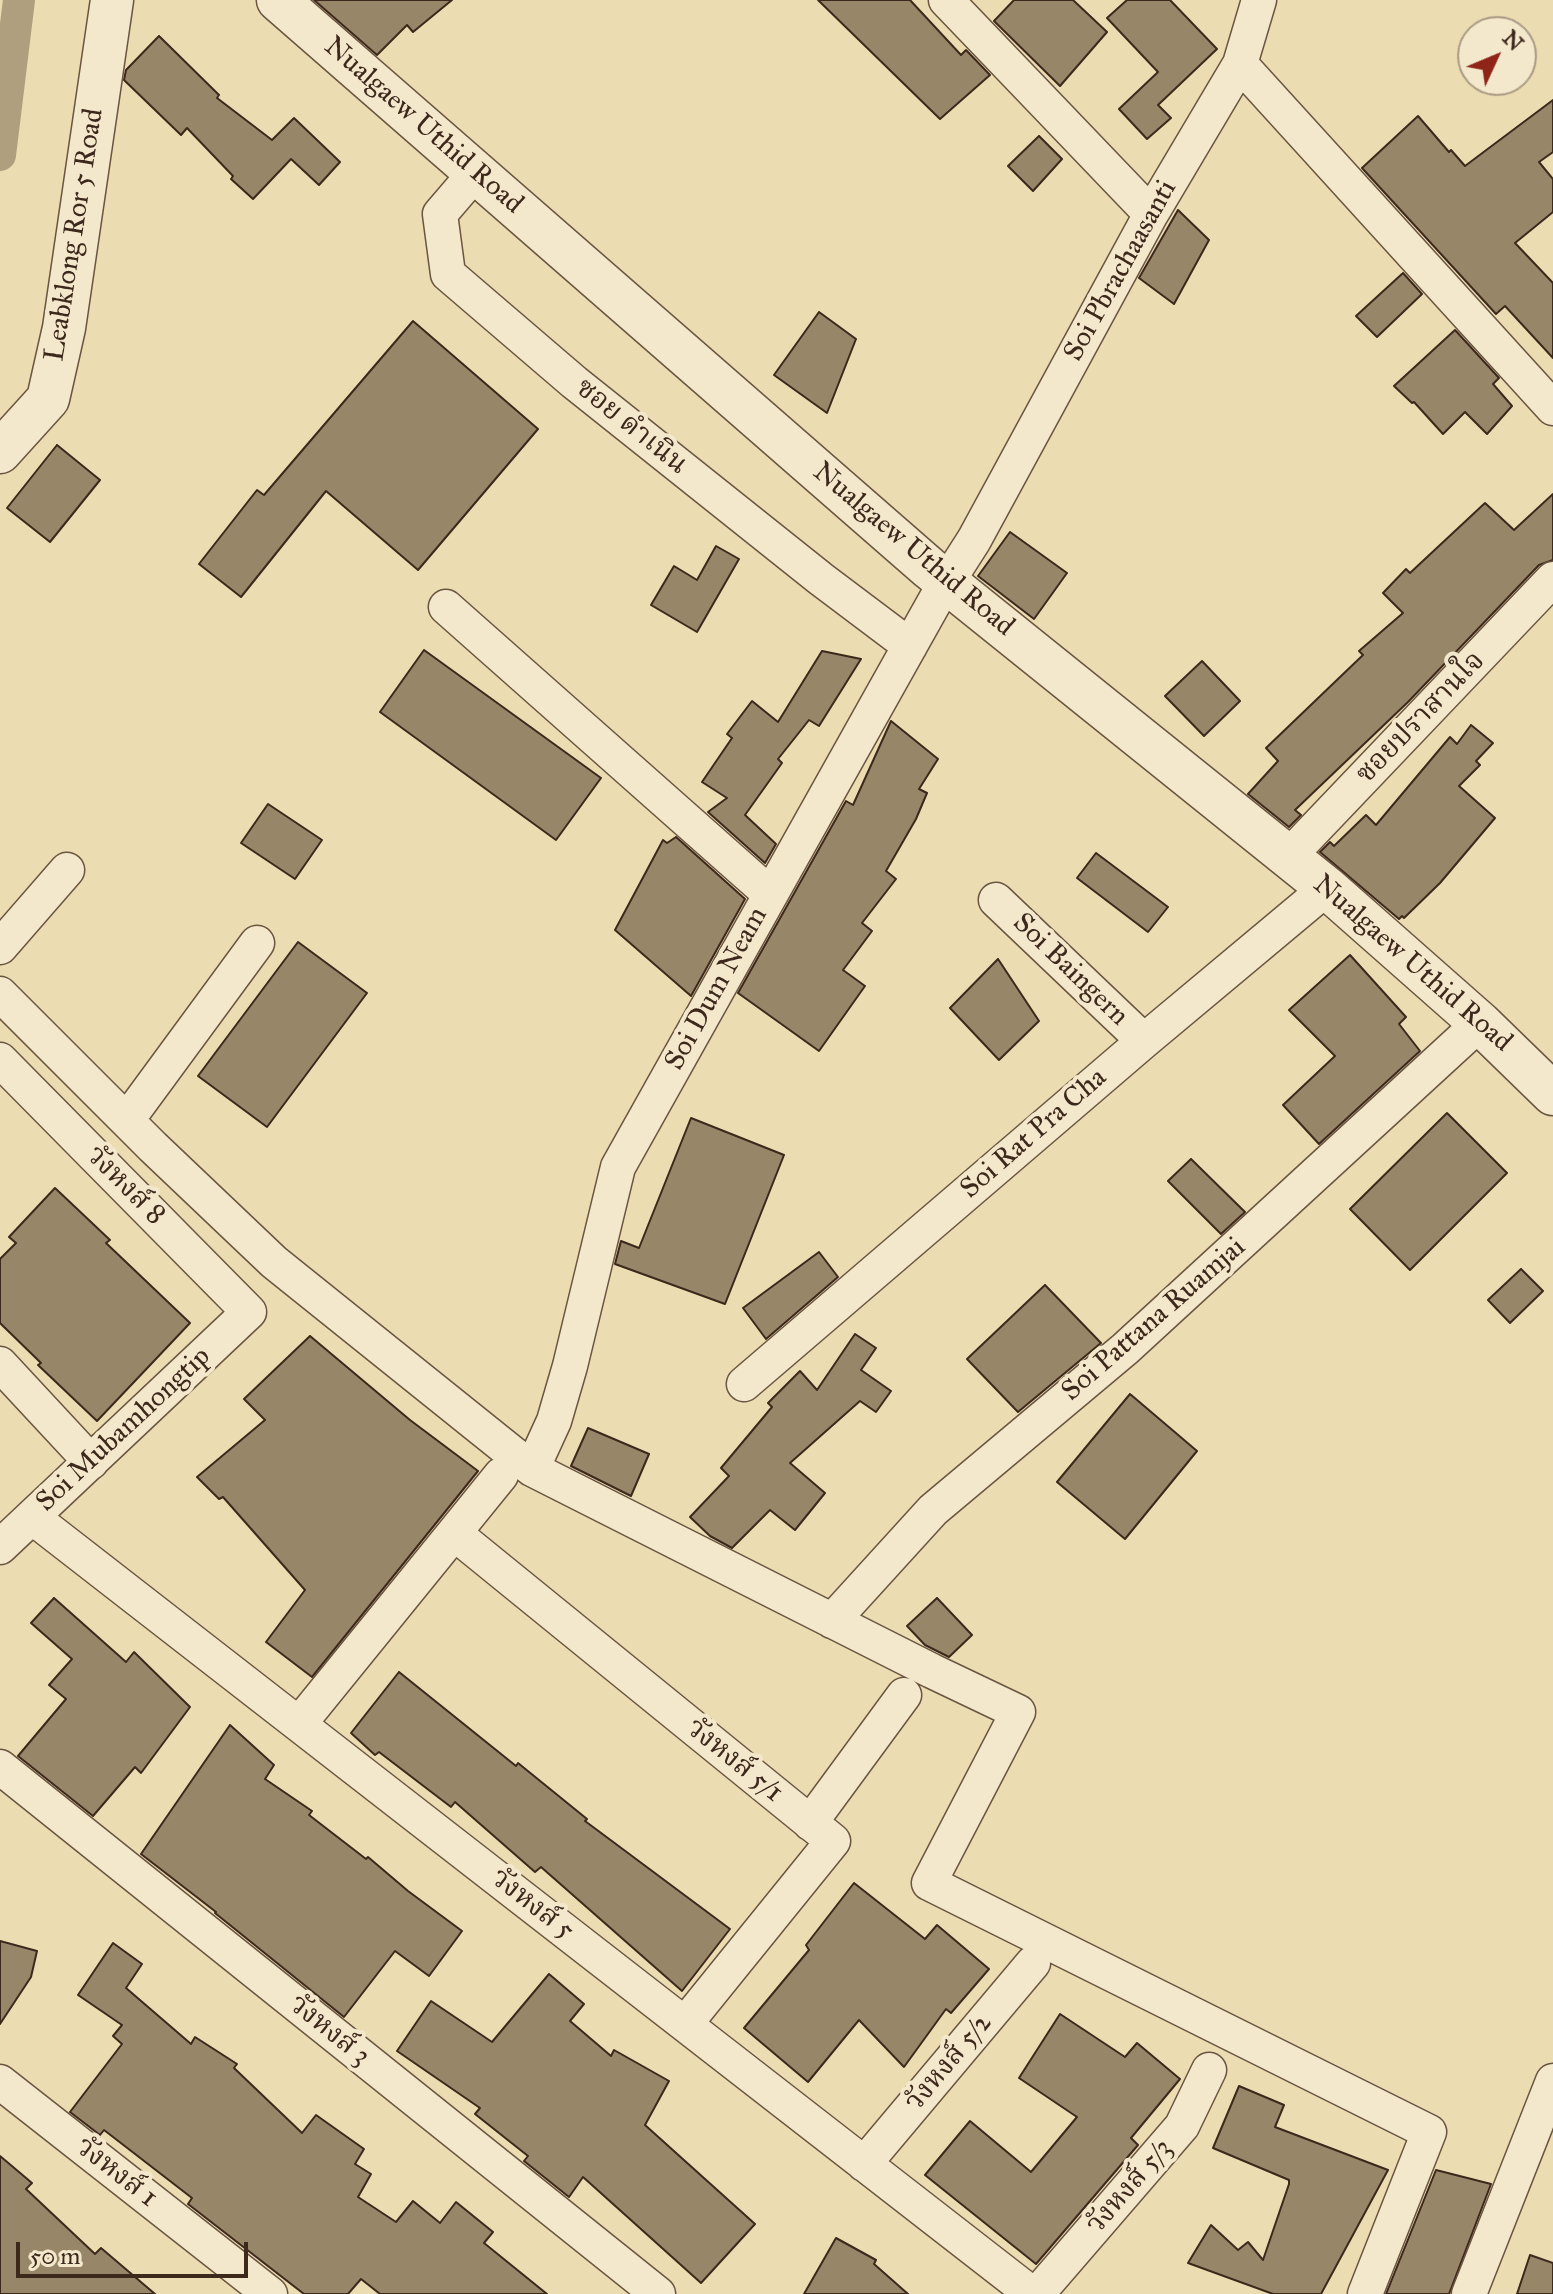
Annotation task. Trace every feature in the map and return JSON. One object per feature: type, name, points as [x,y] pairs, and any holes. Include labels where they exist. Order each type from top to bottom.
[{"type":"street","name":"Leabklong Ror 5 Road","points":[[0,452],[48,399],[64,328],[112,0]]},
{"type":"street","name":"Nualgaew Uthid Road","points":[[278,0],[947,581],[1327,888],[1480,1023],[1553,1094]]},
{"type":"street","points":[[946,0],[1151,214]]},
{"type":"street","name":"Soi Pbrachaasanti","points":[[974,540],[1151,214],[1240,64],[1259,0]]},
{"type":"street","points":[[1240,64],[1553,408]]},
{"type":"street","name":"ซอย ดำเนิน","points":[[476,172],[440,214],[448,274],[587,392],[910,646]]},
{"type":"street","name":"Soi Dum Neam","points":[[516,1472],[554,1421],[618,1167],[910,646],[974,540]]},
{"type":"street","name":"ซอยปราสานใจ","points":[[1288,857],[1550,587]]},
{"type":"street","points":[[446,607],[770,894]]},
{"type":"street","points":[[0,947],[67,870]]},
{"type":"street","name":"Soi Rat Pra Cha","points":[[744,1384],[1327,888]]},
{"type":"street","name":"Soi Baingern","points":[[996,900],[1144,1041]]},
{"type":"street","points":[[127,1120],[257,943]]},
{"type":"street","points":[[0,994],[274,1262],[516,1472],[1018,1712],[929,1883],[1429,2132],[1365,2294]]},
{"type":"street","name":"Soi Pattana Ruamjai","points":[[832,1621],[933,1510],[1125,1349],[1480,1023]]},
{"type":"street","name":"วังหงส์ 8","points":[[0,1060],[249,1312]]},
{"type":"street","name":"Soi Mubamhongtip","points":[[0,1547],[249,1312]]},
{"type":"street","points":[[0,1364],[91,1462]]},
{"type":"street","points":[[299,1724],[454,1533],[516,1472]]},
{"type":"street","name":"วังหงส์ 5","points":[[32,1517],[1035,2294]]},
{"type":"street","name":"วังหงส์ 5/1","points":[[454,1533],[833,1841],[685,2024]]},
{"type":"street","points":[[810,1823],[904,1695]]},
{"type":"street","name":"วังหงส์ 3","points":[[0,1767],[658,2294]]},
{"type":"street","name":"วังหงส์ 5/2","points":[[864,2164],[1033,1963]]},
{"type":"street","name":"วังหงส์ 5/3","points":[[1035,2294],[1182,2126],[1209,2070]]},
{"type":"street","points":[[1469,2294],[1553,2081]]},
{"type":"street","name":"วังหงส์ 1","points":[[3,2087],[270,2294]]},
{"type":"building","points":[[314,0],[452,0],[413,32],[407,25],[377,55]]},
{"type":"building","points":[[818,0],[910,0],[961,55],[966,50],[990,75],[940,119]]},
{"type":"building","points":[[1014,0],[1073,0],[1107,32],[1060,86],[994,21]]},
{"type":"building","points":[[1127,0],[1170,0],[1217,49],[1158,105],[1171,118],[1147,139],[1119,109],[1158,72],[1107,18]]},
{"type":"building","points":[[159,36],[219,95],[217,98],[272,140],[294,118],[340,162],[319,185],[291,159],[253,199],[231,179],[233,176],[187,128],[181,135],[124,80],[126,70]]},
{"type":"building","points":[[1553,100],[1553,152],[1539,162],[1553,179],[1553,212],[1515,243],[1553,283],[1553,358],[1505,306],[1496,314],[1362,168],[1418,116],[1465,166]]},
{"type":"building","points":[[1039,136],[1062,159],[1033,191],[1008,166]]},
{"type":"building","points":[[1178,210],[1209,240],[1174,304],[1139,278]]},
{"type":"building","points":[[1403,273],[1422,294],[1377,337],[1356,316]]},
{"type":"building","points":[[819,312],[856,339],[827,413],[774,375]]},
{"type":"building","points":[[413,321],[538,429],[418,570],[326,491],[241,597],[199,564],[257,490],[264,495]]},
{"type":"building","points":[[1455,330],[1499,378],[1493,384],[1512,406],[1487,434],[1465,412],[1443,434],[1414,402],[1394,386]]},
{"type":"building","points":[[57,445],[100,480],[50,542],[7,508]]},
{"type":"building","points":[[1553,494],[1553,560],[1539,565],[1408,702],[1295,810],[1301,815],[1289,827],[1248,794],[1278,761],[1266,748],[1363,655],[1359,651],[1403,613],[1383,593],[1406,569],[1410,573],[1485,503],[1514,530]]},
{"type":"building","points":[[1010,532],[1067,573],[1034,619],[978,576]]},
{"type":"building","points":[[716,546],[739,559],[697,632],[651,605],[674,566],[697,580]]},
{"type":"building","points":[[424,650],[601,778],[556,840],[380,712]]},
{"type":"building","points":[[822,651],[861,659],[819,726],[809,720],[778,759],[782,763],[745,815],[776,844],[765,863],[708,812],[727,798],[702,782],[732,738],[727,734],[752,701],[778,722]]},
{"type":"building","points":[[1202,661],[1240,701],[1204,736],[1165,696]]},
{"type":"building","points":[[891,721],[938,759],[919,789],[927,793],[916,819],[886,871],[896,879],[862,923],[872,931],[843,970],[865,986],[819,1051],[738,993],[846,801],[853,805]]},
{"type":"building","points":[[1471,725],[1493,743],[1476,761],[1480,765],[1459,786],[1495,818],[1440,883],[1404,918],[1399,919],[1320,852],[1330,842],[1334,846],[1366,815],[1376,825],[1450,737],[1457,744]]},
{"type":"building","points":[[268,804],[322,840],[295,879],[241,843]]},
{"type":"building","points":[[676,837],[745,899],[691,996],[615,930],[663,840],[667,843]]},
{"type":"building","points":[[1096,853],[1168,907],[1148,932],[1077,878]]},
{"type":"building","points":[[298,942],[367,993],[267,1127],[198,1076]]},
{"type":"building","points":[[1350,955],[1406,1017],[1399,1024],[1420,1051],[1319,1144],[1283,1105],[1335,1056],[1289,1010]]},
{"type":"building","points":[[998,959],[1039,1021],[999,1060],[950,1008]]},
{"type":"building","points":[[1447,1113],[1507,1173],[1410,1270],[1350,1209]]},
{"type":"building","points":[[691,1118],[784,1155],[725,1304],[615,1264],[621,1241],[639,1248]]},
{"type":"building","points":[[1191,1159],[1245,1212],[1221,1234],[1168,1181]]},
{"type":"building","points":[[55,1188],[110,1240],[106,1243],[190,1323],[97,1421],[38,1365],[41,1363],[0,1323],[0,1259],[16,1243],[9,1237]]},
{"type":"building","points":[[819,1252],[838,1277],[766,1339],[743,1308]]},
{"type":"building","points":[[1521,1269],[1543,1291],[1510,1323],[1488,1300]]},
{"type":"building","points":[[1045,1285],[1101,1343],[1018,1412],[967,1359]]},
{"type":"building","points":[[855,1334],[876,1348],[861,1370],[891,1391],[876,1412],[860,1401],[790,1463],[825,1493],[795,1530],[770,1510],[732,1548],[710,1536],[690,1517],[729,1476],[721,1468],[772,1407],[768,1403],[800,1371],[817,1390]]},
{"type":"building","points":[[310,1336],[410,1420],[478,1471],[312,1677],[266,1642],[305,1590],[223,1497],[219,1499],[197,1477],[265,1420],[244,1399]]},
{"type":"building","points":[[1130,1394],[1197,1451],[1125,1539],[1057,1482]]},
{"type":"building","points":[[588,1428],[649,1454],[631,1496],[571,1466]]},
{"type":"building","points":[[54,1598],[126,1662],[134,1652],[190,1707],[141,1773],[135,1767],[93,1816],[18,1756],[66,1699],[49,1685],[72,1659],[31,1623]]},
{"type":"building","points":[[937,1598],[972,1635],[949,1657],[925,1645],[907,1626]]},
{"type":"building","points":[[399,1672],[516,1766],[518,1763],[587,1819],[585,1821],[730,1929],[682,1991],[541,1867],[535,1872],[455,1802],[451,1807],[379,1752],[375,1755],[351,1733]]},
{"type":"building","points":[[230,1725],[274,1765],[265,1779],[312,1811],[309,1815],[462,1931],[429,1976],[395,1951],[344,2017],[141,1854]]},
{"type":"building","points":[[854,1883],[925,1939],[937,1925],[989,1969],[951,2013],[946,2009],[904,2067],[859,2020],[808,2082],[744,2028],[809,1950],[806,1945]]},
{"type":"building","points":[[0,1941],[37,1951],[31,1977],[0,2024]]},
{"type":"building","points":[[113,1943],[142,1964],[126,1988],[191,2044],[195,2037],[237,2064],[234,2068],[302,2133],[316,2115],[364,2149],[355,2164],[371,2174],[358,2197],[396,2222],[413,2201],[440,2223],[456,2202],[493,2232],[484,2243],[547,2294],[380,2294],[361,2279],[348,2294],[304,2294],[188,2204],[192,2198],[104,2130],[100,2135],[70,2112],[122,2044],[113,2036],[122,2025],[78,1995]]},
{"type":"building","points":[[549,1974],[584,2004],[570,2021],[611,2056],[614,2050],[669,2081],[645,2125],[755,2224],[701,2283],[583,2177],[569,2197],[524,2161],[528,2156],[475,2114],[480,2108],[397,2051],[431,2001],[492,2042]]},
{"type":"building","points":[[1060,2014],[1125,2057],[1137,2043],[1180,2079],[1131,2138],[1138,2145],[1036,2264],[925,2175],[970,2121],[1031,2172],[1077,2117],[1019,2078]]},
{"type":"building","points":[[1239,2086],[1284,2105],[1275,2127],[1388,2170],[1321,2294],[1273,2294],[1188,2263],[1211,2225],[1238,2250],[1248,2242],[1263,2260],[1289,2184],[1289,2180],[1213,2148]]},
{"type":"building","points":[[0,2156],[32,2183],[26,2189],[95,2254],[101,2248],[155,2294],[0,2294]]},
{"type":"building","points":[[1436,2170],[1491,2184],[1449,2294],[1386,2294]]},
{"type":"building","points":[[836,2238],[876,2260],[874,2264],[908,2294],[804,2294]]},
{"type":"building","points":[[1530,2255],[1553,2263],[1553,2294],[1517,2294]]},
{"type":"waterway","points":[[0,155],[19,0]]}]
